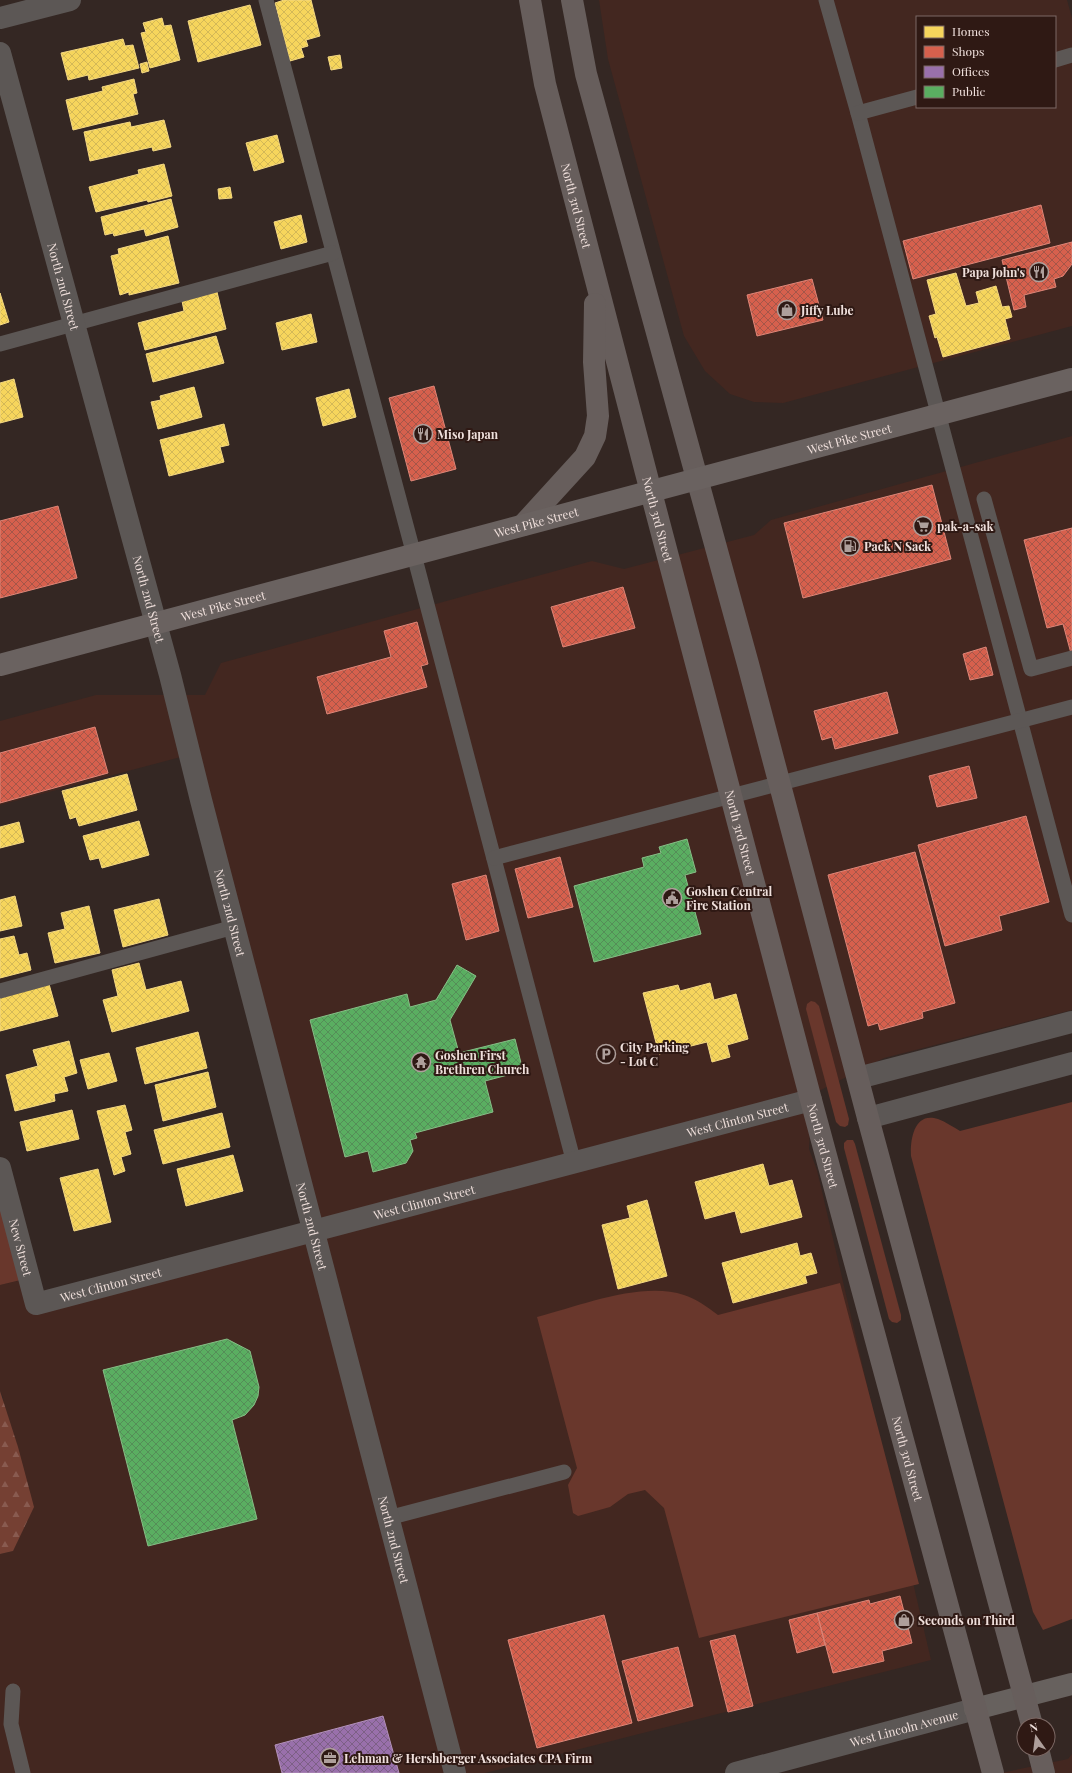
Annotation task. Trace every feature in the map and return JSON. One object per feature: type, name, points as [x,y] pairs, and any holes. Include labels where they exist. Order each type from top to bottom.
[{"type":"highway","name":"West Pike Street","points":[[0,665],[1072,379]]},
{"type":"main road","name":"North 3rd Street","points":[[530,0],[545,84],[651,492],[732,795],[811,1100],[993,1773]]},
{"type":"main road","points":[[572,0],[586,74],[780,782],[868,1118],[1030,1717]]},
{"type":"main road","points":[[524,526],[585,457],[595,436],[598,416],[594,362],[595,277]]},
{"type":"main road","name":"West Lincoln Avenue","points":[[975,1710],[1072,1684]]},
{"type":"main road","points":[[1040,1757],[1044,1773]]},
{"type":"street","points":[[0,18],[70,0]]},
{"type":"street","name":"North 2nd Street","points":[[0,53],[156,623],[312,1231],[455,1773]]},
{"type":"street","points":[[858,1078],[1072,1022]]},
{"type":"street","points":[[868,1118],[1072,1063]]},
{"type":"street","name":"West Clinton Street","points":[[36,1304],[811,1100]]},
{"type":"street","name":"New Street","points":[[0,1168],[36,1304]]},
{"type":"street","name":"West Lincoln Avenue","points":[[736,1773],[975,1710]]},
{"type":"lane","points":[[266,0],[574,1163]]},
{"type":"lane","points":[[826,0],[858,113],[1072,915]]},
{"type":"lane","points":[[1056,60],[1072,55]]},
{"type":"lane","points":[[858,113],[916,97]]},
{"type":"lane","points":[[0,344],[334,253]]},
{"type":"lane","points":[[984,499],[1031,669],[1072,658]]},
{"type":"lane","points":[[494,858],[780,782],[1072,707]]},
{"type":"lane","points":[[0,991],[234,927]]},
{"type":"lane","points":[[388,1518],[564,1472]]},
{"type":"lane","points":[[13,1691],[11,1724],[23,1773]]},
{"type":"shaded area","points":[[599,0],[1067,0],[1072,18],[1072,326],[783,403],[754,402],[730,394],[705,371],[684,336],[608,59]]},
{"type":"shaded area","points":[[1072,436],[1072,1010],[884,1058],[807,1097],[316,1224],[192,754],[0,805],[0,721],[96,695],[205,695],[221,663],[592,561],[624,569],[754,535],[771,520]]},
{"type":"shaded area","points":[[811,1001],[815,1002],[819,1006],[849,1119],[848,1125],[845,1127],[840,1126],[836,1122],[806,1009],[807,1004]]},
{"type":"shaded area","points":[[811,1100],[809,1149],[817,1170],[931,1660],[485,1773],[0,1773],[0,1554],[13,1551],[3,1397],[0,1391],[0,1285],[29,1278],[36,1304]]},
{"type":"shaded area","points":[[1072,1102],[1072,1619],[1043,1630],[1033,1612],[911,1156],[911,1142],[915,1128],[924,1119],[938,1119],[960,1131]]},
{"type":"shaded area","points":[[847,1140],[853,1140],[855,1144],[901,1315],[901,1320],[897,1323],[892,1322],[889,1319],[844,1148],[844,1143]]},
{"type":"shaded area","points":[[0,1168],[29,1278],[0,1285]]},
{"type":"shaded area","points":[[840,1283],[919,1584],[699,1638],[664,1508],[645,1490],[628,1494],[610,1507],[578,1516],[573,1513],[568,1485],[577,1468],[537,1317],[610,1297],[649,1291],[667,1291],[684,1295],[698,1301],[718,1315]]},
{"type":"shaded area","points":[[1072,1754],[1072,1773],[1001,1773],[1068,1759]]},
{"type":"green space","points":[[0,1391],[18,1447],[34,1507],[13,1551],[0,1554]]},
{"type":"building: Homes","points":[[284,0],[311,0],[320,36],[306,40],[308,46],[301,48],[304,57],[290,61],[275,3]]},
{"type":"building: Homes","points":[[250,5],[261,45],[198,62],[188,21]]},
{"type":"building: Homes","points":[[162,18],[164,26],[171,25],[180,60],[150,68],[141,33],[146,32],[143,23]]},
{"type":"building: Homes","points":[[123,39],[125,46],[133,45],[139,68],[89,80],[88,75],[68,80],[61,53]]},
{"type":"building: Homes","points":[[340,55],[342,68],[331,70],[328,57]]},
{"type":"building: Homes","points":[[147,62],[149,71],[142,73],[140,64]]},
{"type":"building: Homes","points":[[134,79],[137,93],[133,94],[138,114],[73,130],[66,100],[103,91],[102,87]]},
{"type":"building: Homes","points":[[164,120],[171,147],[153,151],[152,147],[90,161],[84,132],[130,122],[131,127]]},
{"type":"building: Homes","points":[[277,135],[284,162],[254,171],[246,143]]},
{"type":"building: Homes","points":[[164,164],[172,196],[148,202],[147,200],[96,212],[89,187],[139,174],[138,170]]},
{"type":"building: Homes","points":[[230,187],[232,198],[219,199],[218,189]]},
{"type":"building: Homes","points":[[171,199],[178,227],[146,236],[144,229],[114,236],[113,233],[105,235],[101,217]]},
{"type":"building: Homes","points":[[301,215],[307,242],[281,249],[274,222]]},
{"type":"building: Homes","points":[[168,236],[179,283],[129,295],[129,292],[120,295],[111,256],[119,254],[118,249]]},
{"type":"building: Homes","points":[[956,273],[966,306],[979,303],[976,292],[996,286],[1002,307],[1009,306],[1012,317],[1005,319],[1010,339],[943,357],[937,337],[935,338],[929,316],[936,314],[927,280]]},
{"type":"building: Homes","points":[[217,292],[226,329],[145,350],[138,323],[184,311],[182,301]]},
{"type":"building: Homes","points":[[0,293],[9,322],[0,325]]},
{"type":"building: Homes","points":[[311,314],[317,342],[282,350],[276,323]]},
{"type":"building: Homes","points":[[216,336],[224,363],[153,382],[146,354]]},
{"type":"building: Homes","points":[[14,379],[23,417],[0,423],[0,383]]},
{"type":"building: Homes","points":[[194,387],[202,417],[158,429],[151,402],[161,400],[160,396]]},
{"type":"building: Homes","points":[[349,389],[356,417],[323,426],[316,398]]},
{"type":"building: Homes","points":[[224,424],[229,445],[220,447],[224,462],[169,476],[160,440]]},
{"type":"building: Homes","points":[[127,774],[137,810],[79,826],[76,817],[70,819],[62,791]]},
{"type":"building: Homes","points":[[139,821],[149,855],[102,868],[99,858],[90,860],[83,836]]},
{"type":"building: Homes","points":[[19,822],[24,842],[0,848],[0,827]]},
{"type":"building: Homes","points":[[15,896],[22,926],[0,931],[0,900]]},
{"type":"building: Homes","points":[[159,899],[168,935],[123,947],[114,910]]},
{"type":"building: Homes","points":[[89,906],[100,953],[55,963],[48,933],[65,929],[61,913]]},
{"type":"building: Homes","points":[[14,936],[19,955],[27,953],[31,970],[0,978],[0,939]]},
{"type":"building: Homes","points":[[139,963],[146,990],[181,981],[189,1011],[112,1032],[103,1000],[118,996],[112,970]]},
{"type":"building: Homes","points":[[710,983],[714,1000],[736,994],[748,1039],[727,1045],[730,1057],[712,1062],[707,1042],[659,1054],[643,993],[678,985],[680,991]]},
{"type":"building: Homes","points":[[49,984],[58,1016],[0,1031],[0,996]]},
{"type":"building: Homes","points":[[198,1032],[207,1068],[145,1084],[136,1048]]},
{"type":"building: Homes","points":[[69,1041],[77,1073],[64,1077],[68,1091],[54,1094],[55,1101],[15,1111],[6,1075],[38,1066],[33,1050]]},
{"type":"building: Homes","points":[[109,1053],[117,1081],[88,1089],[80,1060]]},
{"type":"building: Homes","points":[[208,1072],[216,1107],[163,1121],[155,1085]]},
{"type":"building: Homes","points":[[125,1105],[132,1130],[125,1132],[131,1154],[121,1157],[125,1171],[114,1175],[97,1111]]},
{"type":"building: Homes","points":[[72,1110],[79,1139],[27,1151],[20,1122]]},
{"type":"building: Homes","points":[[222,1113],[230,1147],[163,1164],[154,1130]]},
{"type":"building: Homes","points":[[233,1155],[243,1191],[186,1206],[177,1169]]},
{"type":"building: Homes","points":[[763,1164],[769,1186],[792,1180],[802,1217],[741,1233],[735,1211],[705,1219],[695,1182]]},
{"type":"building: Homes","points":[[98,1169],[111,1222],[74,1231],[60,1178]]},
{"type":"building: Homes","points":[[647,1200],[667,1276],[618,1289],[602,1225],[630,1218],[627,1206]]},
{"type":"building: Homes","points":[[797,1243],[800,1256],[811,1253],[817,1273],[805,1276],[807,1283],[733,1303],[722,1263]]},
{"type":"building: Shops","points":[[1041,205],[1050,243],[913,279],[903,241]]},
{"type":"building: Shops","points":[[1072,242],[1072,264],[1063,276],[1054,279],[1056,287],[1024,295],[1026,307],[1014,310],[1002,260]]},
{"type":"building: Shops","points":[[812,279],[823,320],[757,336],[747,295]]},
{"type":"building: Shops","points":[[434,386],[456,469],[411,481],[389,398]]},
{"type":"building: Shops","points":[[932,485],[951,559],[803,598],[784,523]]},
{"type":"building: Shops","points":[[58,506],[77,578],[0,598],[0,521]]},
{"type":"building: Shops","points":[[1072,528],[1072,657],[1063,624],[1047,628],[1024,540]]},
{"type":"building: Shops","points":[[623,587],[635,628],[563,647],[551,607]]},
{"type":"building: Shops","points":[[417,622],[428,664],[421,666],[427,687],[327,714],[317,677],[391,657],[384,631]]},
{"type":"building: Shops","points":[[986,647],[993,675],[970,680],[963,654]]},
{"type":"building: Shops","points":[[887,692],[898,733],[835,749],[832,737],[822,740],[814,711]]},
{"type":"building: Shops","points":[[95,727],[108,773],[0,803],[0,753]]},
{"type":"building: Shops","points":[[969,766],[977,798],[937,807],[929,776]]},
{"type":"building: Shops","points":[[1026,816],[1049,902],[999,916],[1002,930],[945,946],[918,845]]},
{"type":"building: Shops","points":[[915,852],[955,1003],[922,1012],[923,1018],[880,1030],[878,1023],[868,1026],[828,875]]},
{"type":"building: Shops","points":[[560,857],[573,907],[528,918],[515,869]]},
{"type":"building: Shops","points":[[486,875],[499,931],[466,940],[452,884]]},
{"type":"building: Shops","points":[[900,1596],[912,1643],[882,1651],[884,1661],[833,1673],[817,1613],[869,1600],[870,1604]]},
{"type":"building: Shops","points":[[817,1613],[825,1645],[797,1653],[789,1620]]},
{"type":"building: Shops","points":[[604,1615],[632,1723],[537,1748],[508,1640]]},
{"type":"building: Shops","points":[[735,1635],[753,1706],[728,1712],[710,1641]]},
{"type":"building: Shops","points":[[678,1647],[693,1706],[638,1721],[622,1661]]},
{"type":"building: Offices","points":[[383,1716],[399,1773],[282,1773],[275,1745]]},
{"type":"building: Public","points":[[687,839],[696,872],[685,875],[701,934],[594,962],[574,886],[644,867],[642,858],[661,853],[659,847]]},
{"type":"building: Public","name":"Goshen First Brethren Church","points":[[457,965],[476,976],[450,1020],[459,1053],[515,1039],[523,1071],[485,1081],[493,1112],[415,1133],[417,1138],[410,1140],[413,1151],[406,1163],[373,1172],[368,1151],[345,1157],[310,1020],[407,994],[410,1007],[436,1000]]},
{"type":"building: Public","points":[[227,1339],[250,1351],[259,1387],[258,1396],[254,1405],[245,1415],[232,1420],[257,1519],[148,1546],[103,1370]]},
{"type":"place","name":"Papa John's","points":[[1039,272]]},
{"type":"place","name":"Jiffy Lube","points":[[787,310]]},
{"type":"place","name":"Miso Japan","points":[[423,434]]},
{"type":"place","name":"pak-a-sak","points":[[923,526]]},
{"type":"place","name":"Pack N Sack","points":[[850,546]]},
{"type":"place","name":"Goshen Central Fire Station","points":[[672,898]]},
{"type":"place","name":"City Parking - Lot C","points":[[606,1054]]},
{"type":"place","name":"Goshen First Brethren Church","points":[[421,1062]]},
{"type":"place","name":"Seconds on Third","points":[[904,1620]]},
{"type":"place","name":"Lehman & Hershberger Associates CPA Firm","points":[[330,1758]]}]
